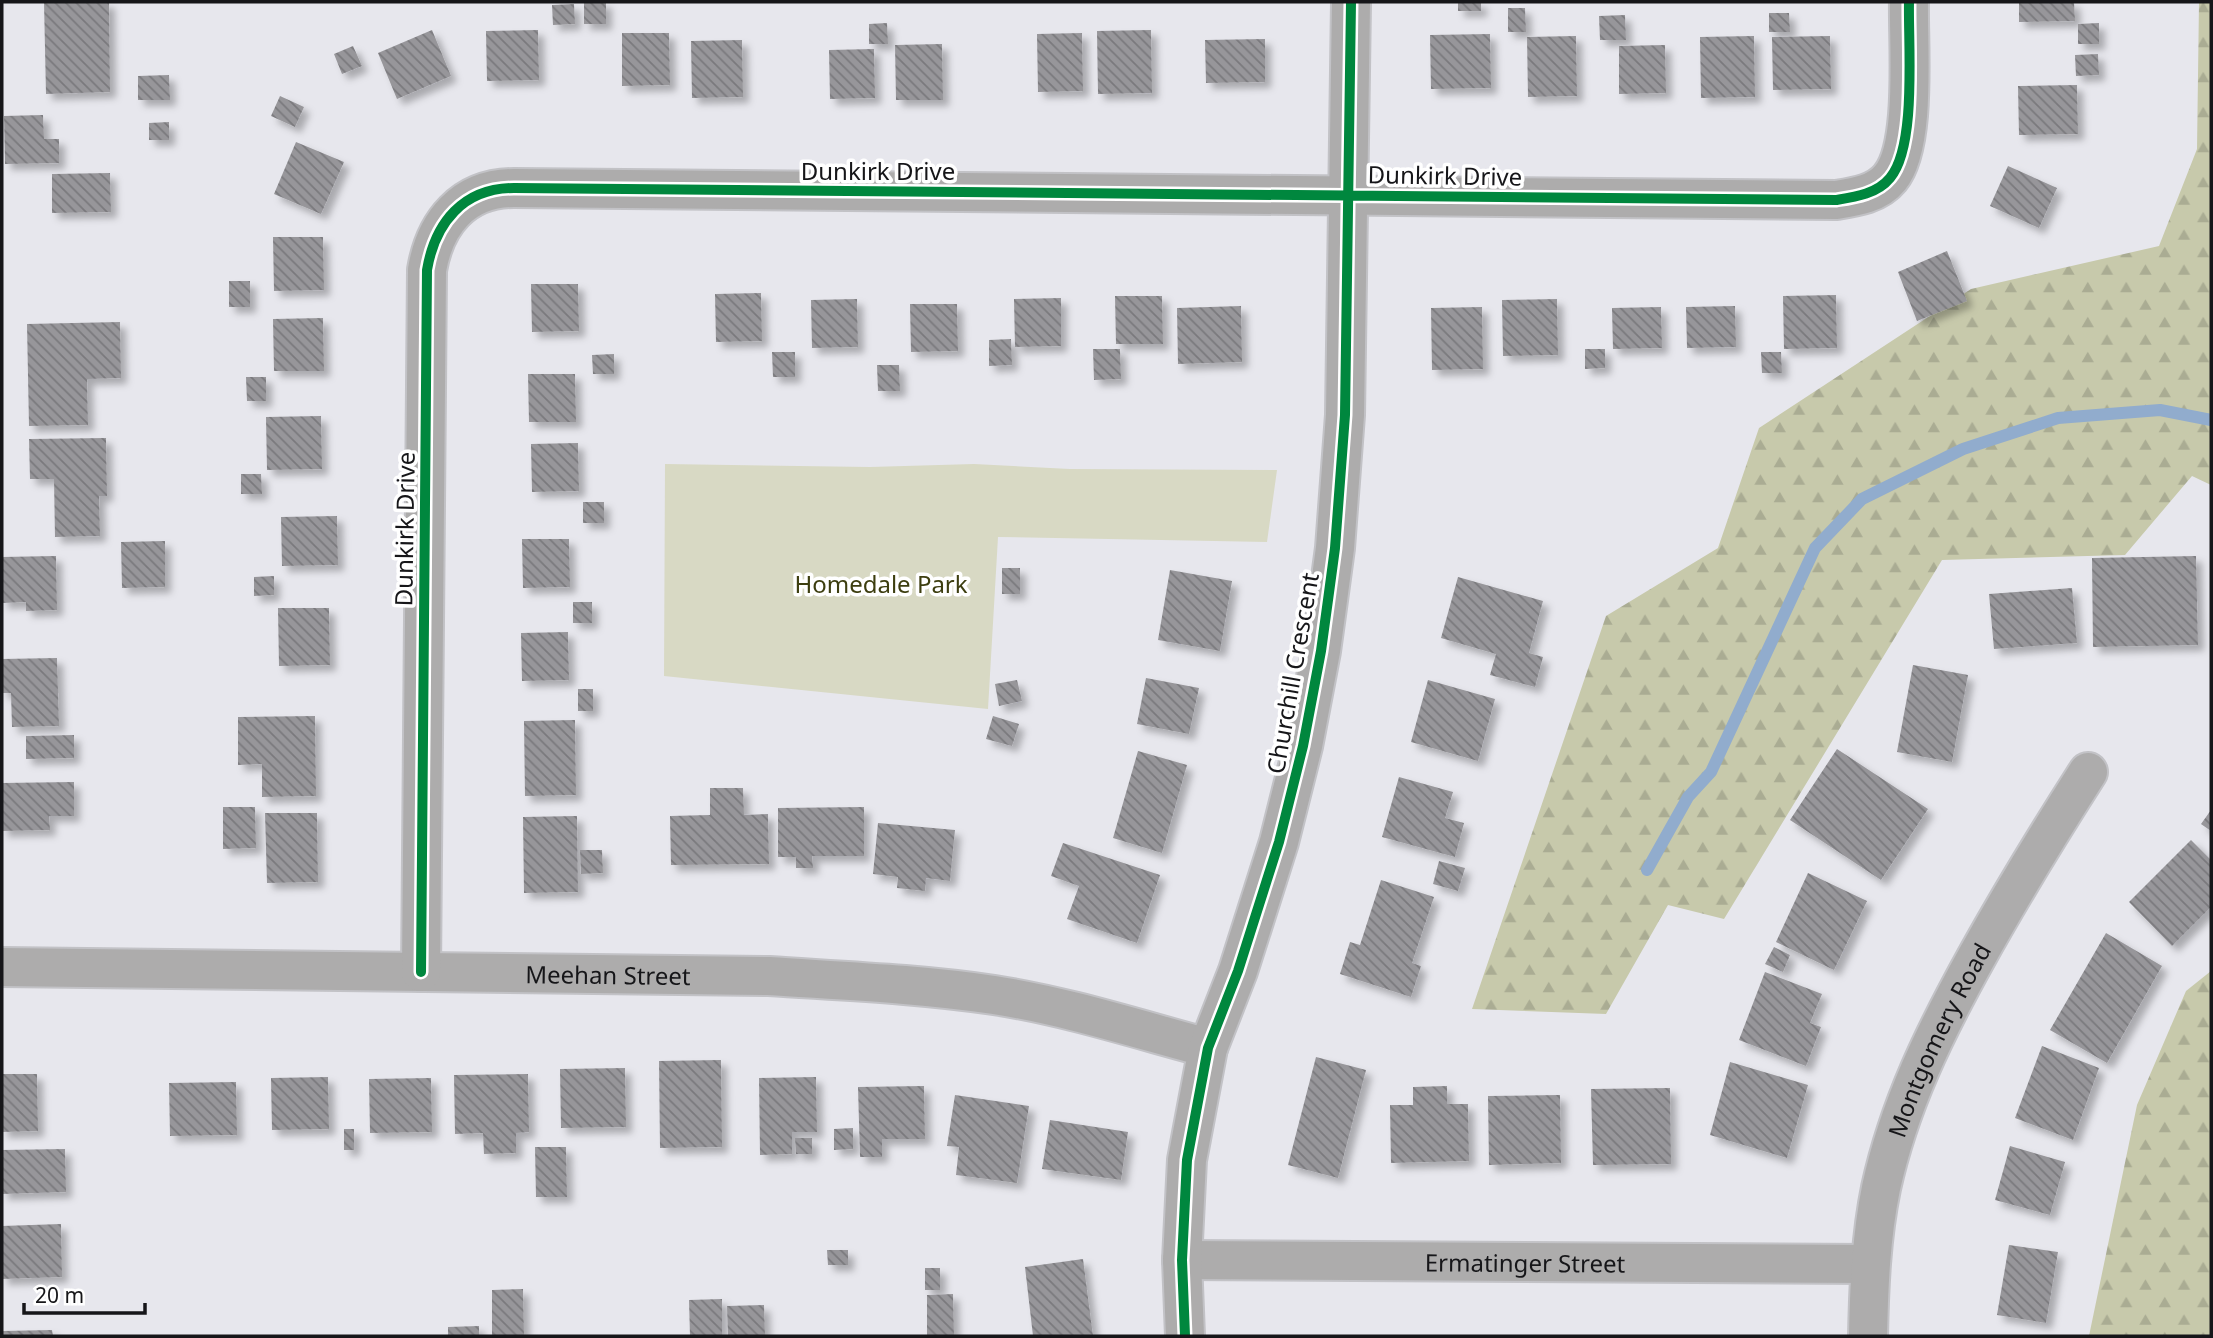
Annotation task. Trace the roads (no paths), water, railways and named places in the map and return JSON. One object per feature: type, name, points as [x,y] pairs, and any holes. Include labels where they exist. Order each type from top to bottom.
[{"type":"street","name":"Churchill Crescent","points":[[1185,1336],[1182,1260],[1187,1160],[1208,1048],[1238,971],[1279,842],[1303,746],[1321,651],[1335,548],[1343,458],[1352,2]]},
{"type":"street","name":"Dunkirk Drive","points":[[421,972],[427,270],[436,234],[459,207],[485,192],[514,188],[1836,200],[1865,194],[1889,181],[1897,168],[1905,145],[1908,116],[1909,2]]},
{"type":"street","name":"Montgomery Road","points":[[1868,1336],[1870,1264],[1881,1189],[1901,1115],[1926,1052],[2018,881],[2088,772]]},
{"type":"street","name":"Meehan Street","points":[[2,967],[769,976],[948,989],[997,996],[1208,1048]]},
{"type":"street","name":"Ermatinger Street","points":[[1182,1260],[1870,1264]]},
{"type":"waterway","points":[[1647,870],[1688,797],[1711,772],[1815,548],[1862,499],[1963,449],[2058,418],[2160,410],[2211,420]]},
{"type":"park label","name":"Homedale Park","points":[[881,583]]}]
